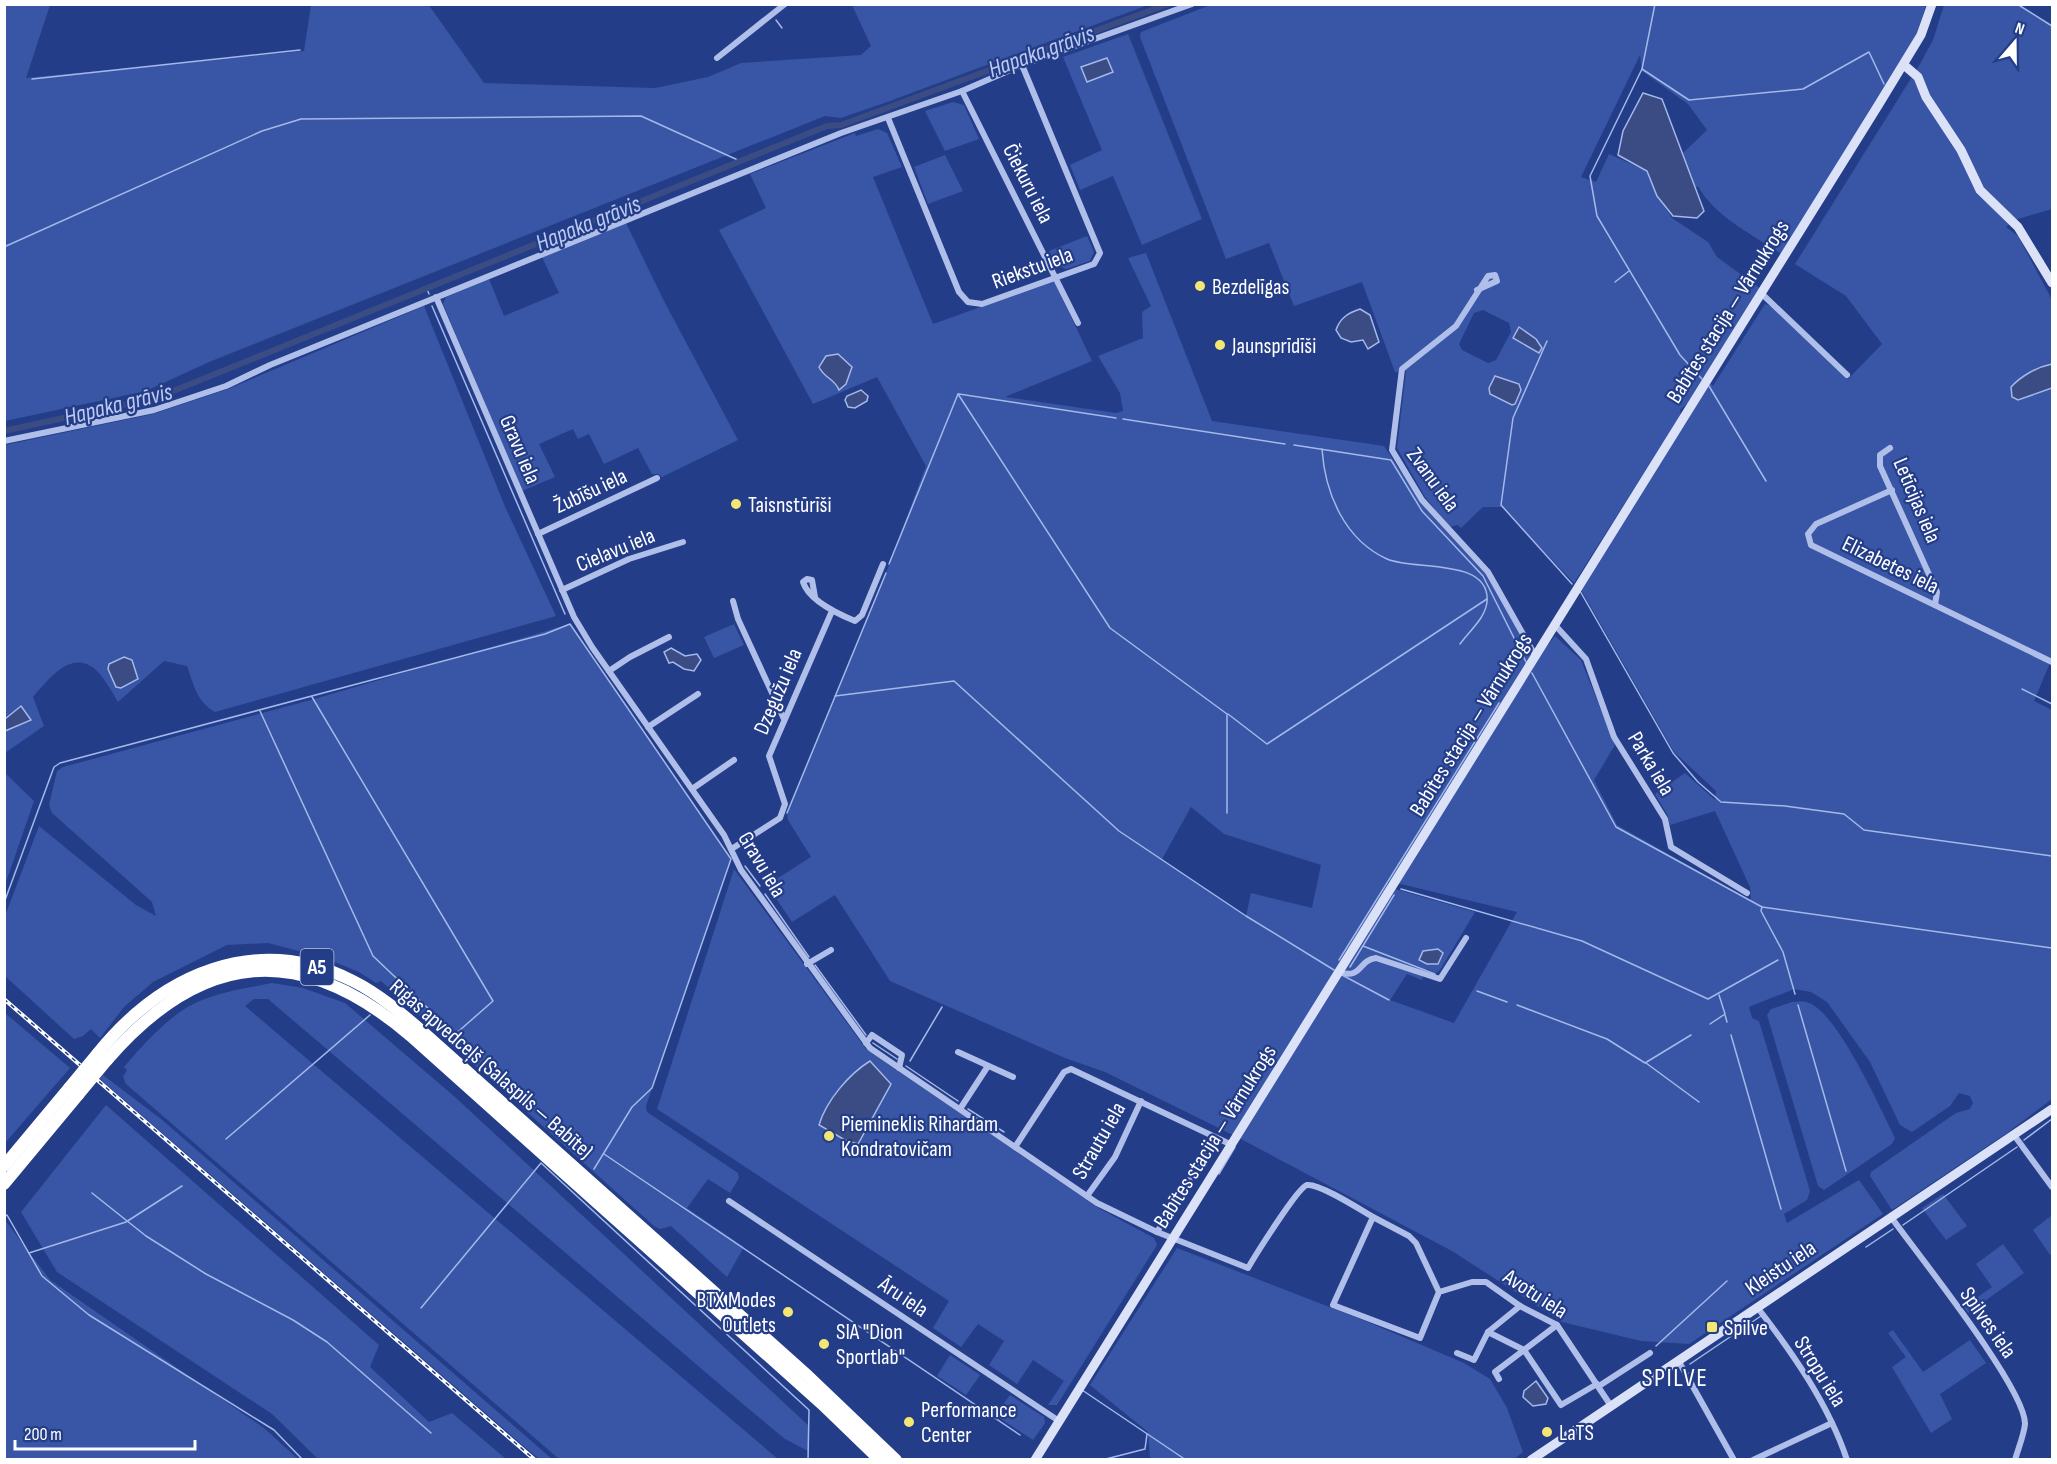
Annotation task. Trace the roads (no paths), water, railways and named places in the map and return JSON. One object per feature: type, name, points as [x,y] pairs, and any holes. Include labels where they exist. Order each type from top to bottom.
[{"type":"highway","name":"Rīgas apvedceļš (Salaspils — Babīte)","points":[[4,1184],[103,1057],[157,1009],[185,992],[221,978],[257,972],[281,972],[312,977],[344,988],[371,1004],[404,1030],[896,1460]]},
{"type":"highway","name":"Rīgas apvedceļš (Salaspils — Babīte)","points":[[4,1166],[74,1092]]},
{"type":"highway","name":"Rīgas apvedceļš (Salaspils — Babīte)","points":[[841,1414],[880,1460]]},
{"type":"main road","name":"Babītes stacija — Vārnukrogs","points":[[1035,1460],[1904,64],[1921,35],[1932,4]]},
{"type":"main road","points":[[1904,64],[1918,77],[1926,97],[1961,150],[1980,190],[2018,227],[2051,276]]},
{"type":"main road","name":"Kleistu iela","points":[[1531,1460],[2052,1109]]},
{"type":"street","points":[[717,58],[785,4]]},
{"type":"street","points":[[4,441],[154,410],[226,386],[270,365],[769,161],[963,91],[1022,65],[1192,4]]},
{"type":"street","name":"Riekstu iela","points":[[888,118],[959,292],[968,302],[982,304],[1055,276],[1094,264],[1100,253],[1022,65]]},
{"type":"street","name":"Čiekuru iela","points":[[963,91],[1078,323]]},
{"type":"street","name":"Zvanu iela","points":[[1477,290],[1456,326],[1402,369],[1392,450],[1422,500],[1488,572],[1536,657]]},
{"type":"street","points":[[1761,293],[1847,375]]},
{"type":"street","name":"Gravu iela","points":[[436,297],[574,617],[733,848],[741,870],[866,1043],[1087,1196],[1156,1232],[1248,1268],[1297,1194],[1307,1185],[1318,1187],[1373,1217]]},
{"type":"street","name":"Letīcijas iela","points":[[1890,448],[1884,451],[1879,460],[1938,592],[1935,604]]},
{"type":"street","name":"Žubīšu iela","points":[[537,534],[657,478]]},
{"type":"street","name":"Elizabetes iela","points":[[1892,490],[1810,528],[1808,540],[1811,545],[2052,662]]},
{"type":"street","name":"Cielavu iela","points":[[562,590],[629,559],[683,542]]},
{"type":"street","points":[[815,597],[832,611],[855,621],[862,615],[883,564]]},
{"type":"street","points":[[733,601],[738,619],[784,719]]},
{"type":"street","name":"Dzegužu iela","points":[[733,848],[780,818],[785,804],[769,756],[832,611]]},
{"type":"street","name":"Parka iela","points":[[1554,624],[1586,659],[1614,737],[1665,819],[1671,847],[1747,892]]},
{"type":"street","points":[[609,671],[630,657],[669,637]]},
{"type":"street","points":[[648,726],[698,694]]},
{"type":"street","points":[[692,789],[734,760]]},
{"type":"street","points":[[1339,972],[1348,975],[1356,973],[1368,960],[1376,958],[1440,979],[1466,938]]},
{"type":"street","points":[[807,964],[831,950]]},
{"type":"street","points":[[866,1043],[872,1035],[902,1054],[899,1068]]},
{"type":"street","points":[[958,1052],[1013,1077]]},
{"type":"street","points":[[960,1109],[987,1066]]},
{"type":"street","name":"Strautu iela","points":[[1015,1147],[1067,1069],[1091,1077],[1215,1139],[1232,1145]]},
{"type":"street","name":"Strautu iela","points":[[1087,1196],[1115,1157],[1141,1101]]},
{"type":"street","points":[[2014,1135],[2052,1187]]},
{"type":"street","points":[[1156,1232],[1215,1139]]},
{"type":"street","name":"Āru iela","points":[[729,1201],[1059,1420]]},
{"type":"street","points":[[1373,1217],[1409,1236],[1416,1243],[1439,1292],[1420,1338],[1334,1305],[1373,1217]]},
{"type":"street","name":"Spilves iela","points":[[1891,1217],[2002,1372],[2019,1403],[2025,1424],[2015,1460]]},
{"type":"street","name":"Avotu iela","points":[[1439,1292],[1479,1281],[1494,1286],[1520,1306],[1557,1325],[1611,1406]]},
{"type":"street","points":[[1457,1353],[1474,1360],[1488,1332],[1520,1306]]},
{"type":"street","name":"Stropu iela","points":[[1757,1307],[1832,1423],[1847,1460]]},
{"type":"street","points":[[1497,1375],[1524,1350],[1557,1325]]},
{"type":"street","points":[[1488,1332],[1524,1350],[1558,1404],[1598,1385],[1650,1353]]},
{"type":"street","points":[[1678,1360],[1734,1460]]},
{"type":"street","points":[[1753,1460],[1832,1423]]},
{"type":"waterway","name":"Hapaka grāvis","points":[[4,431],[156,398],[827,126],[841,125],[1168,4]]},
{"type":"waterway","points":[[1655,4],[1642,69],[1590,176],[1597,216],[1680,355],[1702,379]]},
{"type":"waterway","points":[[2017,4],[2052,26]]},
{"type":"waterway","points":[[776,20],[782,28]]},
{"type":"waterway","points":[[32,79],[300,50]]},
{"type":"waterway","points":[[1642,69],[1689,100],[1803,89],[1869,52],[1884,84]]},
{"type":"waterway","points":[[4,247],[262,131],[301,119],[641,116],[740,161]]},
{"type":"waterway","points":[[1615,282],[1629,271]]},
{"type":"waterway","name":"Hapaka grāvis","points":[[426,287],[429,294]]},
{"type":"waterway","points":[[432,306],[565,614]]},
{"type":"waterway","points":[[1547,341],[1513,418],[1501,505],[1572,584]]},
{"type":"waterway","points":[[1709,386],[1766,481]]},
{"type":"waterway","points":[[958,394],[1110,628],[1227,714],[1227,813]]},
{"type":"waterway","points":[[889,564],[958,394]]},
{"type":"waterway","points":[[959,394],[1116,418]]},
{"type":"waterway","points":[[1123,419],[1285,444]]},
{"type":"waterway","points":[[1294,445],[1391,460],[1422,511],[1483,576],[1526,662]]},
{"type":"waterway","points":[[1322,449],[1328,482],[1340,514],[1349,528],[1372,551],[1399,562],[1464,572],[1477,578],[1485,588],[1486,608],[1460,644]]},
{"type":"waterway","points":[[787,813],[886,573]]},
{"type":"waterway","points":[[1580,591],[1673,753],[1698,782],[1721,802],[1785,806],[1844,814],[1864,830],[2052,856]]},
{"type":"waterway","points":[[1228,714],[1267,744],[1487,599]]},
{"type":"waterway","points":[[4,903],[54,767],[60,763],[545,634],[570,624],[731,859],[652,1088],[632,1107],[594,1169]]},
{"type":"waterway","points":[[1532,673],[1616,827],[1762,907],[2052,948]]},
{"type":"waterway","points":[[835,696],[954,681],[1119,831],[1246,916],[1334,970]]},
{"type":"waterway","points":[[2022,689],[2052,704]]},
{"type":"waterway","points":[[312,697],[493,1001],[452,1037]]},
{"type":"waterway","points":[[1339,960],[1499,703]]},
{"type":"waterway","points":[[260,711],[373,956],[454,1033]]},
{"type":"waterway","points":[[745,866],[760,886]]},
{"type":"waterway","points":[[1401,889],[1582,941],[1708,999],[1778,960]]},
{"type":"waterway","points":[[765,894],[809,957]]},
{"type":"waterway","points":[[1350,967],[1394,895]]},
{"type":"waterway","points":[[1762,907],[1761,911],[1783,952],[1795,994]]},
{"type":"waterway","points":[[1363,946],[1435,974]]},
{"type":"waterway","points":[[815,965],[866,1035]]},
{"type":"waterway","points":[[1342,975],[1389,1000]]},
{"type":"waterway","points":[[390,990],[397,981]]},
{"type":"waterway","points":[[1477,991],[1507,1002]]},
{"type":"waterway","points":[[1710,1024],[1725,1014],[1719,995]]},
{"type":"waterway","points":[[1517,1005],[1607,1039],[1645,1063],[1691,1035]]},
{"type":"waterway","points":[[1798,1005],[1846,1171]]},
{"type":"waterway","points":[[910,1061],[942,1007]]},
{"type":"waterway","points":[[226,1139],[370,1015]]},
{"type":"waterway","points":[[1725,1015],[1727,1022]]},
{"type":"waterway","points":[[1731,1035],[1781,1209]]},
{"type":"waterway","points":[[873,1043],[897,1059]]},
{"type":"waterway","points":[[1646,1063],[1699,1102]]},
{"type":"waterway","points":[[906,1066],[958,1101]]},
{"type":"waterway","points":[[968,1109],[1004,1132]]},
{"type":"waterway","points":[[2024,1140],[2052,1119]]},
{"type":"waterway","points":[[1219,1174],[1235,1147]]},
{"type":"waterway","points":[[1903,1225],[2017,1147]]},
{"type":"waterway","points":[[604,1154],[1020,1435]]},
{"type":"waterway","points":[[421,1308],[541,1163],[809,1410],[808,1460]]},
{"type":"waterway","points":[[29,1253],[126,1222],[182,1186]]},
{"type":"waterway","points":[[92,1193],[146,1236],[206,1274],[293,1320],[327,1342],[431,1433]]},
{"type":"waterway","points":[[4,1217],[7,1215],[42,1276],[89,1315],[274,1430],[303,1460]]},
{"type":"waterway","points":[[1866,1247],[1893,1229]]},
{"type":"waterway","points":[[1656,1346],[1727,1281]]},
{"type":"waterway","points":[[1690,1364],[1761,1316]]},
{"type":"waterway","points":[[1082,1390],[1186,1460]]},
{"type":"waterway","points":[[1102,1460],[1145,1449],[1147,1434]]},
{"type":"railway","points":[[4,999],[535,1460]]},
{"type":"place","name":"Bezdelīgas","points":[[1200,286]]},
{"type":"place","name":"Jaunsprīdīši","points":[[1220,345]]},
{"type":"place","name":"Taisnstūrīši","points":[[736,504]]},
{"type":"place","name":"Piemineklis Rihardam Kondratovičam","points":[[829,1136]]},
{"type":"place","name":"BTX Modes Outlets","points":[[788,1312]]},
{"type":"place","name":"Spilve","points":[[1712,1327]]},
{"type":"place","name":"SIA \"Dion Sportlab\"","points":[[824,1344]]},
{"type":"place","name":"Performance Center","points":[[909,1422]]},
{"type":"place","name":"LaTS","points":[[1547,1432]]},
{"type":"district","name":"SPILVE","points":[[1675,1377]]}]
